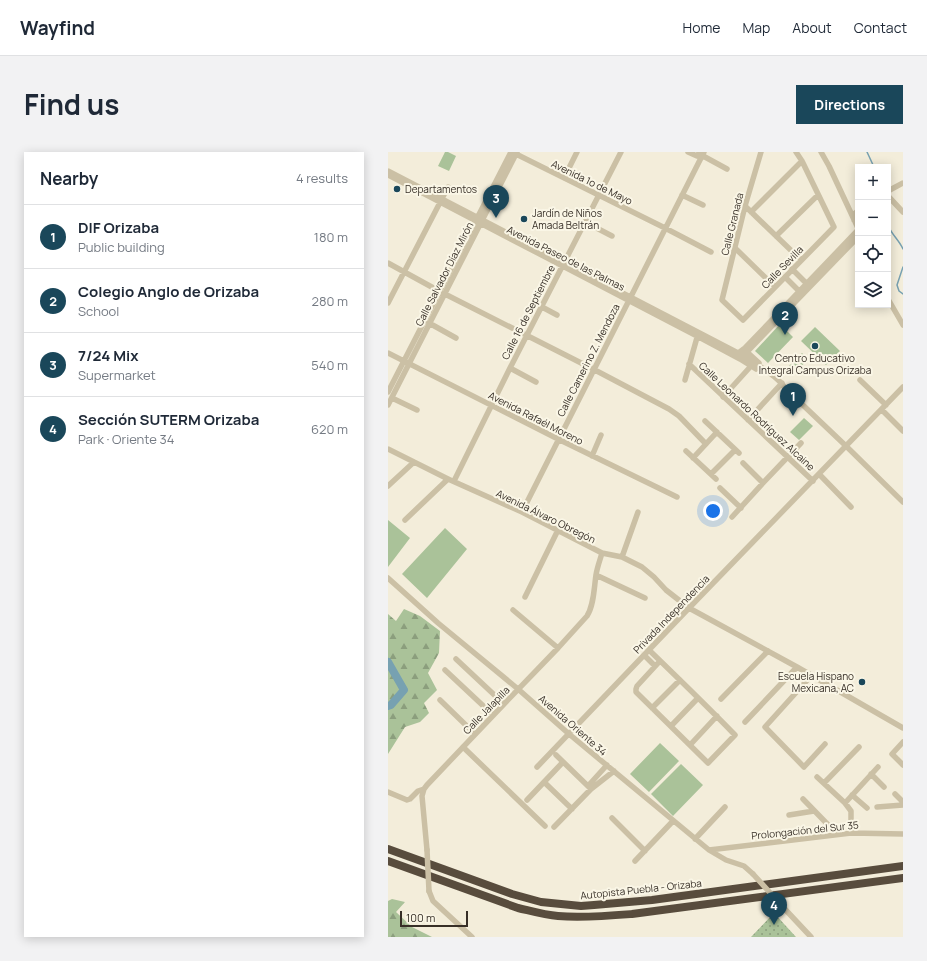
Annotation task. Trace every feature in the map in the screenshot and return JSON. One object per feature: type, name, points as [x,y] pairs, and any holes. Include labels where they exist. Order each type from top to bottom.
[{"type":"highway","name":"Autopista Puebla - Orizaba","points":[[388,849],[512,894],[541,902],[581,906],[652,900],[903,866]]},
{"type":"highway","points":[[388,861],[518,908],[551,915],[579,917],[601,917],[632,914],[903,878]]},
{"type":"street","points":[[564,178],[577,152]]},
{"type":"street","name":"Calle 16 de Septiembre","points":[[405,520],[451,480],[492,405],[621,152]]},
{"type":"street","points":[[688,152],[697,156],[703,155],[727,169]]},
{"type":"street","points":[[776,236],[818,195],[796,152]]},
{"type":"street","points":[[821,152],[855,219]]},
{"type":"street","name":"Avenida 1o de Mayo","points":[[514,153],[711,252]]},
{"type":"street","name":"Calle Salvador Díaz Mirón","points":[[388,405],[390,395],[514,153]]},
{"type":"street","name":"Calle Granada","points":[[742,320],[722,300],[745,206],[762,153]]},
{"type":"street","name":"Calle Camerino Z. Mendoza","points":[[522,512],[593,369],[703,155]]},
{"type":"street","points":[[751,212],[802,162]]},
{"type":"street","name":"Avenida Paseo de las Palmas","points":[[388,171],[479,221],[698,334],[741,354],[751,366],[782,386]]},
{"type":"street","name":"Avenida Paseo de las Palmas","points":[[388,176],[442,201]]},
{"type":"street","points":[[891,189],[903,183]]},
{"type":"street","points":[[388,303],[448,187]]},
{"type":"street","points":[[682,195],[703,205]]},
{"type":"street","name":"Calle Sevilla","points":[[742,320],[834,226],[818,195]]},
{"type":"street","points":[[891,199],[903,212]]},
{"type":"street","points":[[745,206],[801,260]]},
{"type":"street","points":[[585,222],[612,236]]},
{"type":"street","points":[[741,354],[801,293],[855,232]]},
{"type":"street","points":[[808,285],[855,240]]},
{"type":"street","points":[[735,248],[774,287]]},
{"type":"street","points":[[388,263],[674,412],[706,444]]},
{"type":"street","points":[[792,269],[808,285]]},
{"type":"street","points":[[784,277],[801,293]]},
{"type":"street","name":"Calle Salvador Díaz Mirón","points":[[407,362],[429,323],[442,292]]},
{"type":"street","points":[[891,304],[903,325]]},
{"type":"street","points":[[542,307],[557,315]]},
{"type":"street","points":[[429,323],[456,338]]},
{"type":"street","points":[[684,380],[698,334]]},
{"type":"street","name":"Avenida Paseo de las Palmas","points":[[698,334],[741,354],[772,375],[903,502]]},
{"type":"street","name":"Avenida Rafaél Moreno","points":[[388,353],[592,456],[677,497]]},
{"type":"street","name":"Calle Leonardo Rodríguez Alcaine","points":[[688,364],[813,481]]},
{"type":"street","points":[[723,397],[751,366]]},
{"type":"street","points":[[510,368],[536,382]]},
{"type":"street","points":[[860,380],[886,405]]},
{"type":"street","points":[[748,420],[782,386]]},
{"type":"street","name":"Privada Independencia","points":[[538,767],[644,654],[903,387]]},
{"type":"street","points":[[390,395],[417,410]]},
{"type":"street","points":[[882,410],[903,431]]},
{"type":"street","points":[[705,421],[737,451],[711,474]]},
{"type":"street","points":[[693,458],[717,432]]},
{"type":"street","points":[[592,456],[601,435]]},
{"type":"street","points":[[732,517],[801,444]]},
{"type":"street","name":"Avenida Álvaro Obregón","points":[[388,449],[451,480],[522,512],[602,553],[622,557],[647,571],[666,590],[689,608],[797,667],[903,728]]},
{"type":"street","points":[[686,451],[716,479]]},
{"type":"street","points":[[388,486],[414,462]]},
{"type":"street","points":[[743,463],[763,483]]},
{"type":"street","points":[[819,474],[851,507]]},
{"type":"street","points":[[720,488],[741,508]]},
{"type":"street","points":[[622,557],[638,512]]},
{"type":"street","points":[[525,597],[558,530]]},
{"type":"street","name":"Calle Jalapilla","points":[[388,792],[407,800],[418,791],[424,790],[427,785],[582,622],[591,606],[596,575],[602,553]]},
{"type":"street","points":[[596,575],[645,598]]},
{"type":"street","name":"Avenida Oriente 34","points":[[388,578],[438,623],[695,839],[709,850],[726,860],[744,866],[811,937]]},
{"type":"street","points":[[513,610],[558,648]]},
{"type":"street","points":[[649,650],[735,735],[708,763],[636,692],[636,689],[660,661]]},
{"type":"street","points":[[721,699],[768,651]]},
{"type":"street","points":[[644,654],[655,666]]},
{"type":"street","points":[[456,659],[504,704]]},
{"type":"street","points":[[745,722],[797,667]]},
{"type":"street","points":[[445,670],[493,715]]},
{"type":"street","points":[[811,676],[765,727],[804,767],[825,744]]},
{"type":"street","points":[[652,708],[680,680]]},
{"type":"street","points":[[671,726],[698,698]]},
{"type":"street","points":[[440,700],[475,734]]},
{"type":"street","points":[[690,745],[717,716]]},
{"type":"street","points":[[903,742],[892,754],[903,765]]},
{"type":"street","points":[[463,747],[545,826]]},
{"type":"street","points":[[824,783],[858,747]]},
{"type":"street","points":[[556,755],[589,788]]},
{"type":"street","points":[[527,800],[563,762]]},
{"type":"street","points":[[554,827],[572,809],[607,765]]},
{"type":"street","points":[[844,803],[878,767]]},
{"type":"street","points":[[589,788],[614,771]]},
{"type":"street","points":[[871,774],[884,787]]},
{"type":"street","points":[[818,777],[852,811],[851,833]]},
{"type":"street","points":[[544,782],[572,809]]},
{"type":"street","points":[[424,790],[422,796],[429,891],[433,901],[472,937]]},
{"type":"street","points":[[895,794],[903,802]]},
{"type":"street","points":[[852,795],[867,808]]},
{"type":"street","points":[[803,799],[837,834]]},
{"type":"street","points":[[877,807],[903,805]]},
{"type":"street","points":[[695,839],[725,807]]},
{"type":"street","points":[[789,815],[814,811]]},
{"type":"street","points":[[612,818],[645,851]]},
{"type":"street","points":[[635,861],[673,821]]},
{"type":"street","name":"Prolongación del Sur 35","points":[[709,850],[837,834],[903,834]]},
{"type":"green space","points":[[445,152],[456,156],[449,171],[438,166]]},
{"type":"green space","points":[[780,324],[793,337],[768,363],[755,351]]},
{"type":"green space","points":[[815,327],[840,351],[826,365],[801,341]]},
{"type":"green space","points":[[802,353],[808,359],[796,372],[789,366]]},
{"type":"green space","points":[[804,418],[813,426],[799,440],[790,432]]},
{"type":"green space","points":[[388,520],[410,538],[388,567]]},
{"type":"green space","points":[[445,528],[467,549],[427,598],[402,574]]},
{"type":"green space","points":[[404,609],[420,616],[440,631],[439,653],[428,673],[437,690],[424,703],[429,713],[420,722],[405,727],[388,754],[388,614],[396,621]]},
{"type":"green space","points":[[660,743],[679,761],[649,792],[630,774]]},
{"type":"green space","points":[[681,764],[703,785],[673,816],[651,794]]},
{"type":"green space","points":[[392,899],[405,902],[396,912],[412,927],[432,937],[388,937],[388,901]]},
{"type":"green space","points":[[774,913],[796,937],[751,937]]},
{"type":"waterway","points":[[867,152],[873,164]]},
{"type":"waterway","points":[[891,231],[903,249]]},
{"type":"waterway","points":[[903,267],[897,285],[899,291],[903,294]]},
{"type":"waterway","points":[[388,662],[404,690],[391,705],[388,706]]},
{"type":"place","name":"Departamentos","points":[[397,189]]},
{"type":"place","name":"7/24 Mix","points":[[496,218]]},
{"type":"place","name":"Jardín de Niños Amada Beltrán","points":[[524,219]]},
{"type":"place","name":"Colegio Anglo de Orizaba","points":[[785,335]]},
{"type":"place","name":"Centro Educativo Integral Campus Orizaba","points":[[815,346]]},
{"type":"place","name":"DIF Orizaba","points":[[793,416]]},
{"type":"place","name":"Escuela Hispano Mexicana, AC","points":[[862,682]]},
{"type":"place","name":"Sección SUTERM Orizaba","points":[[774,925]]}]
